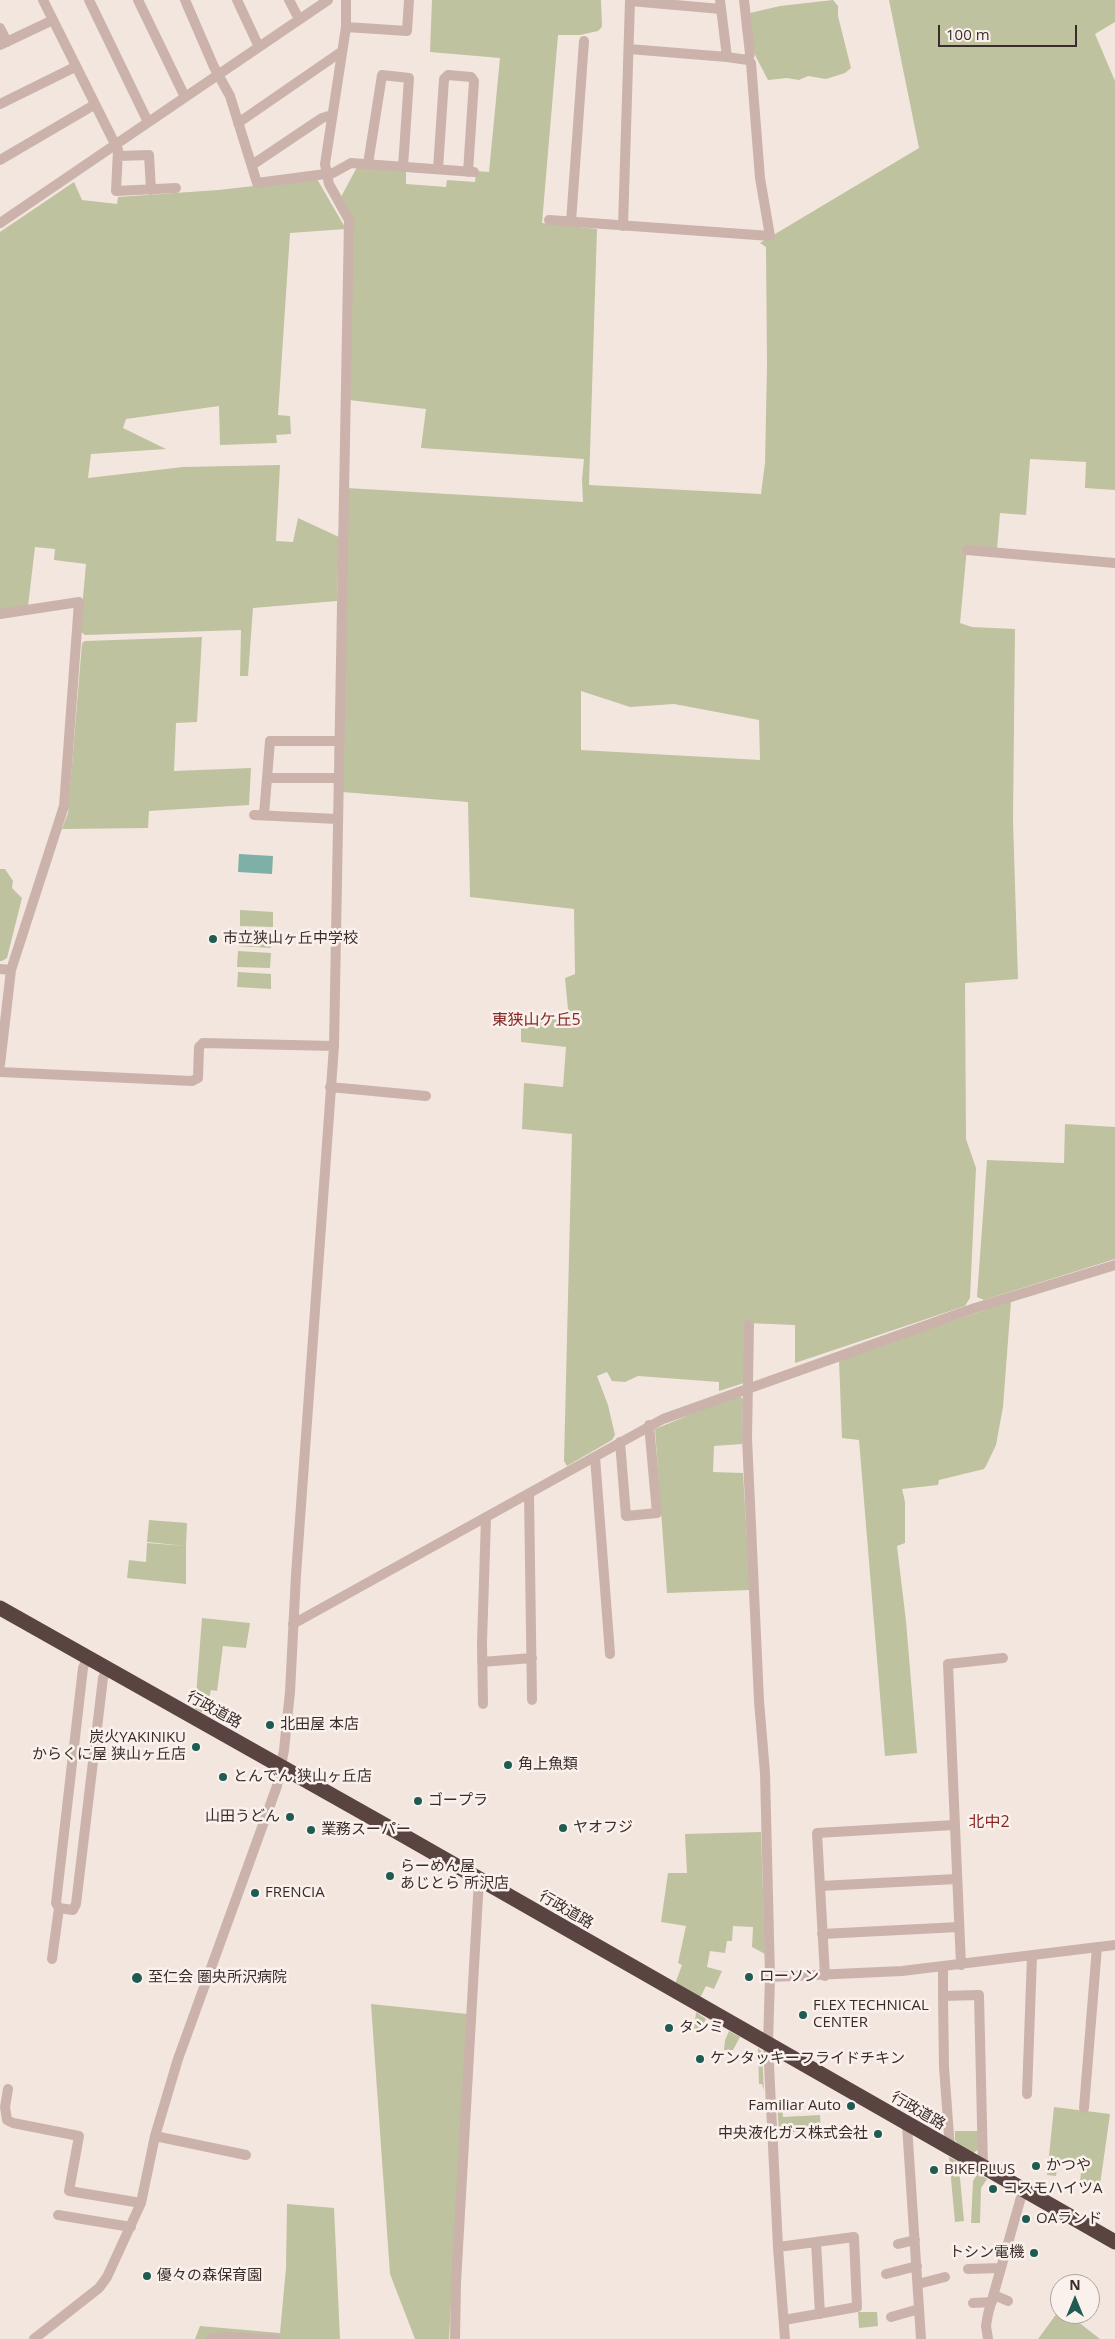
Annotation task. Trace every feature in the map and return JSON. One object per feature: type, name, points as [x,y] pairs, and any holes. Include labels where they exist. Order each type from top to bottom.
[{"type":"highway","name":"行政道路","points":[[0,1608],[1115,2242]]},
{"type":"street","points":[[43,0],[94,105],[116,144],[118,156],[116,191],[176,188]]},
{"type":"street","points":[[89,0],[148,122]]},
{"type":"street","points":[[138,0],[185,97]]},
{"type":"street","points":[[185,0],[230,96],[257,183],[333,173],[351,163],[471,172],[474,81],[471,77],[448,75],[444,79],[438,169]]},
{"type":"street","points":[[237,0],[259,47]]},
{"type":"street","points":[[289,0],[299,20]]},
{"type":"street","points":[[0,223],[328,0]]},
{"type":"street","points":[[34,2339],[99,2288],[107,2277],[142,2203],[155,2136],[178,2059],[276,1786],[281,1767],[290,1692],[293,1624],[334,1046],[337,778],[349,220],[325,174],[346,27],[346,0]]},
{"type":"street","points":[[346,27],[407,31],[409,0]]},
{"type":"street","points":[[623,226],[630,0],[721,4],[727,57]]},
{"type":"street","points":[[744,0],[750,54],[748,60]]},
{"type":"street","points":[[0,28],[3,43],[52,20]]},
{"type":"street","points":[[571,222],[584,41]]},
{"type":"street","points":[[549,220],[770,236],[760,178],[752,66],[748,60],[629,49]]},
{"type":"street","points":[[238,123],[341,52]]},
{"type":"street","points":[[0,104],[75,67]]},
{"type":"street","points":[[368,164],[382,75],[409,78],[403,167]]},
{"type":"street","points":[[0,160],[94,105]]},
{"type":"street","points":[[252,165],[322,118],[332,115]]},
{"type":"street","points":[[118,156],[149,155],[151,190]]},
{"type":"street","points":[[967,550],[1115,563]]},
{"type":"street","points":[[0,614],[79,602],[64,806],[5,970],[0,1065]]},
{"type":"street","points":[[337,819],[259,815],[267,778],[270,741],[338,741]]},
{"type":"street","points":[[267,778],[337,778]]},
{"type":"street","points":[[0,1072],[192,1081],[198,1078],[199,1047],[203,1043],[334,1046]]},
{"type":"street","points":[[330,1086],[426,1096]]},
{"type":"street","points":[[293,1624],[650,1425],[747,1387],[975,1308],[1115,1265]]},
{"type":"street","points":[[749,1325],[747,1438],[754,1596],[765,1772],[770,1978],[768,2045],[778,2247],[785,2339]]},
{"type":"street","points":[[620,1442],[626,1516],[657,1514],[650,1425]]},
{"type":"street","points":[[595,1456],[610,1654]]},
{"type":"street","points":[[529,1494],[532,1700]]},
{"type":"street","points":[[483,1704],[482,1662],[486,1518]]},
{"type":"street","points":[[52,1959],[59,1908],[56,1903],[83,1668],[87,1658]]},
{"type":"street","points":[[482,1662],[532,1658]]},
{"type":"street","points":[[961,1965],[954,1825],[955,1785],[948,1664],[1003,1658]]},
{"type":"street","points":[[59,1908],[72,1910],[76,1904],[103,1678],[107,1670]]},
{"type":"street","points":[[824,1976],[817,1833],[954,1825]]},
{"type":"street","points":[[455,2339],[456,2283],[479,1879]]},
{"type":"street","points":[[820,1886],[956,1879]]},
{"type":"street","points":[[822,1934],[959,1927]]},
{"type":"street","points":[[770,1978],[943,1967],[1115,1945]]},
{"type":"street","points":[[1084,2108],[1097,1947]]},
{"type":"street","points":[[1027,2094],[1032,1956]]},
{"type":"street","points":[[943,1967],[944,2067],[950,2149]]},
{"type":"street","points":[[943,1996],[979,1995],[983,2168]]},
{"type":"street","points":[[8,2088],[6,2108],[8,2120],[13,2123],[79,2136],[69,2191],[142,2203]]},
{"type":"street","points":[[908,2125],[921,2339]]},
{"type":"street","points":[[155,2136],[246,2156]]},
{"type":"street","points":[[988,2339],[986,2326],[1023,2190]]},
{"type":"street","points":[[58,2215],[131,2227]]},
{"type":"street","points":[[778,2247],[854,2237],[857,2307],[784,2320]]},
{"type":"street","points":[[898,2244],[915,2240]]},
{"type":"street","points":[[816,2242],[820,2314]]},
{"type":"street","points":[[886,2274],[917,2266]]},
{"type":"street","points":[[968,2269],[1001,2268]]},
{"type":"street","points":[[918,2284],[945,2277]]},
{"type":"street","points":[[973,2303],[993,2299],[1008,2301]]},
{"type":"street","points":[[891,2317],[919,2309]]},
{"type":"street","points":[[211,2339],[225,2336],[274,2339]]},
{"type":"green space","points":[[432,0],[601,0],[602,27],[598,31],[580,35],[558,35],[542,223],[597,229],[589,485],[761,494],[765,463],[767,365],[766,247],[760,243],[919,148],[889,0],[1115,0],[1115,22],[1095,34],[1115,81],[1115,490],[1085,488],[1086,462],[1030,459],[1026,515],[1000,513],[997,550],[967,548],[960,623],[972,627],[1015,629],[1013,821],[1018,979],[965,983],[966,1139],[976,1168],[970,1298],[965,1306],[795,1363],[795,1325],[747,1323],[744,1383],[719,1391],[719,1382],[638,1376],[625,1382],[612,1381],[607,1372],[597,1376],[608,1405],[615,1435],[612,1440],[567,1466],[564,1461],[572,1134],[522,1129],[524,1083],[563,1087],[566,1047],[521,1042],[521,1018],[569,1020],[565,978],[575,974],[574,909],[470,897],[468,802],[342,792],[347,488],[583,502],[582,480],[584,459],[421,448],[426,409],[349,400],[352,227],[341,197],[357,167],[406,171],[406,184],[446,187],[447,180],[475,182],[476,171],[489,172],[500,58],[430,52]],"holes":[[[581,691],[630,707],[674,704],[759,720],[760,760],[581,750]]]},
{"type":"green space","points":[[833,0],[838,6],[838,16],[851,68],[845,73],[826,79],[808,76],[799,80],[787,78],[768,80],[756,57],[751,38],[750,13],[780,6]]},
{"type":"green space","points":[[317,179],[346,229],[290,233],[278,415],[290,416],[291,434],[276,435],[277,443],[220,445],[219,406],[126,419],[123,428],[166,449],[91,454],[88,478],[183,467],[280,465],[276,541],[293,542],[298,518],[339,537],[337,601],[253,608],[248,676],[240,676],[241,630],[85,635],[80,631],[86,564],[54,560],[55,549],[35,547],[28,606],[0,610],[0,232],[74,182],[82,200],[117,204],[118,197],[218,190]]},
{"type":"green space","points":[[202,637],[197,722],[176,723],[174,771],[251,768],[249,805],[149,811],[148,828],[62,829],[68,813],[82,643],[85,641]]},
{"type":"green space","points":[[0,869],[5,869],[13,881],[12,888],[22,898],[7,958],[2,961],[0,961]]},
{"type":"green space","points":[[240,910],[273,912],[273,927],[240,926]]},
{"type":"green space","points":[[239,931],[272,932],[271,948],[238,946]]},
{"type":"green space","points":[[238,951],[271,953],[270,968],[237,967]]},
{"type":"green space","points":[[238,972],[271,974],[271,989],[237,987]]},
{"type":"green space","points":[[1065,1124],[1115,1127],[1115,1259],[984,1300],[977,1297],[987,1160],[1064,1163]]},
{"type":"green space","points":[[1011,1301],[1003,1407],[996,1445],[986,1466],[984,1469],[939,1480],[938,1485],[902,1489],[905,1502],[905,1543],[897,1546],[906,1621],[917,1753],[885,1756],[859,1440],[842,1438],[839,1360]]},
{"type":"green space","points":[[738,1395],[743,1399],[742,1444],[714,1446],[713,1472],[743,1473],[750,1590],[667,1593],[655,1429]]},
{"type":"green space","points":[[149,1520],[187,1523],[186,1546],[147,1542]]},
{"type":"green space","points":[[147,1543],[186,1546],[186,1584],[127,1578],[129,1560],[146,1562]]},
{"type":"green space","points":[[202,1618],[250,1623],[246,1648],[223,1646],[217,1691],[211,1690],[205,1714],[195,1709]]},
{"type":"green space","points":[[761,1832],[765,1954],[752,1947],[753,1927],[733,1926],[732,1941],[727,1941],[725,1953],[710,1951],[707,1967],[722,1971],[714,1989],[706,1986],[700,1998],[675,1984],[682,1965],[678,1963],[686,1926],[661,1922],[668,1873],[687,1873],[685,1834]]},
{"type":"green space","points":[[371,2004],[468,2014],[449,2339],[415,2339],[390,2274]]},
{"type":"green space","points":[[696,2012],[706,2019],[700,2030],[694,2030]]},
{"type":"green space","points":[[729,2031],[740,2037],[733,2050],[724,2050],[725,2040]]},
{"type":"green space","points":[[758,2048],[762,2052],[764,2090],[762,2084],[759,2084]]},
{"type":"green space","points":[[777,2100],[781,2100],[783,2117],[820,2115],[821,2130],[779,2133]]},
{"type":"green space","points":[[1054,2107],[1110,2114],[1100,2185],[1080,2181],[1082,2165],[1058,2161],[1056,2176],[1047,2175]]},
{"type":"green space","points":[[955,2131],[979,2131],[978,2150],[973,2153],[960,2147],[955,2140]]},
{"type":"green space","points":[[949,2157],[961,2163],[959,2167],[964,2221],[955,2222]]},
{"type":"green space","points":[[978,2173],[987,2179],[981,2188],[980,2223],[971,2223],[973,2181]]},
{"type":"green space","points":[[287,2204],[334,2208],[340,2339],[195,2339],[200,2326],[280,2333],[286,2268]]},
{"type":"green space","points":[[858,2312],[877,2312],[878,2326],[859,2328]]},
{"type":"green space","points":[[1050,2323],[1081,2324],[1100,2339],[1038,2339]]},
{"type":"water","points":[[239,854],[273,856],[272,874],[238,872]]},
{"type":"place","name":"市立狭山ヶ丘中学校","points":[[213,939]]},
{"type":"place","name":"北田屋 本店","points":[[270,1725]]},
{"type":"place","name":"炭火YAKINIKU からくに屋 狭山ヶ丘店","points":[[196,1747]]},
{"type":"place","name":"角上魚類","points":[[508,1765]]},
{"type":"place","name":"とんでん 狭山ヶ丘店","points":[[223,1777]]},
{"type":"place","name":"ゴープラ","points":[[418,1801]]},
{"type":"place","name":"山田うどん","points":[[290,1817]]},
{"type":"place","name":"ヤオフジ","points":[[563,1828]]},
{"type":"place","name":"業務スーパー","points":[[311,1830]]},
{"type":"place","name":"らーめん屋 あじとら 所沢店","points":[[390,1876]]},
{"type":"place","name":"FRENCIA","points":[[255,1893]]},
{"type":"place","name":"ローソン","points":[[749,1977]]},
{"type":"place","name":"至仁会 圏央所沢病院","points":[[137,1978]]},
{"type":"place","name":"FLEX TECHNICAL CENTER","points":[[803,2015]]},
{"type":"place","name":"タンミ","points":[[669,2028]]},
{"type":"place","name":"ケンタッキーフライドチキン","points":[[700,2059]]},
{"type":"place","name":"Familiar Auto","points":[[851,2106]]},
{"type":"place","name":"中央液化ガス株式会社","points":[[878,2134]]},
{"type":"place","name":"かつや","points":[[1036,2166]]},
{"type":"place","name":"BIKE PLUS","points":[[934,2170]]},
{"type":"place","name":"コスモハイツA","points":[[993,2189]]},
{"type":"place","name":"OAランド","points":[[1026,2219]]},
{"type":"place","name":"トシン電機","points":[[1034,2253]]},
{"type":"place","name":"優々の森保育園","points":[[147,2276]]},
{"type":"district","name":"東狭山ケ丘5","points":[[536,1020]]},
{"type":"district","name":"北中2","points":[[989,1822]]}]
